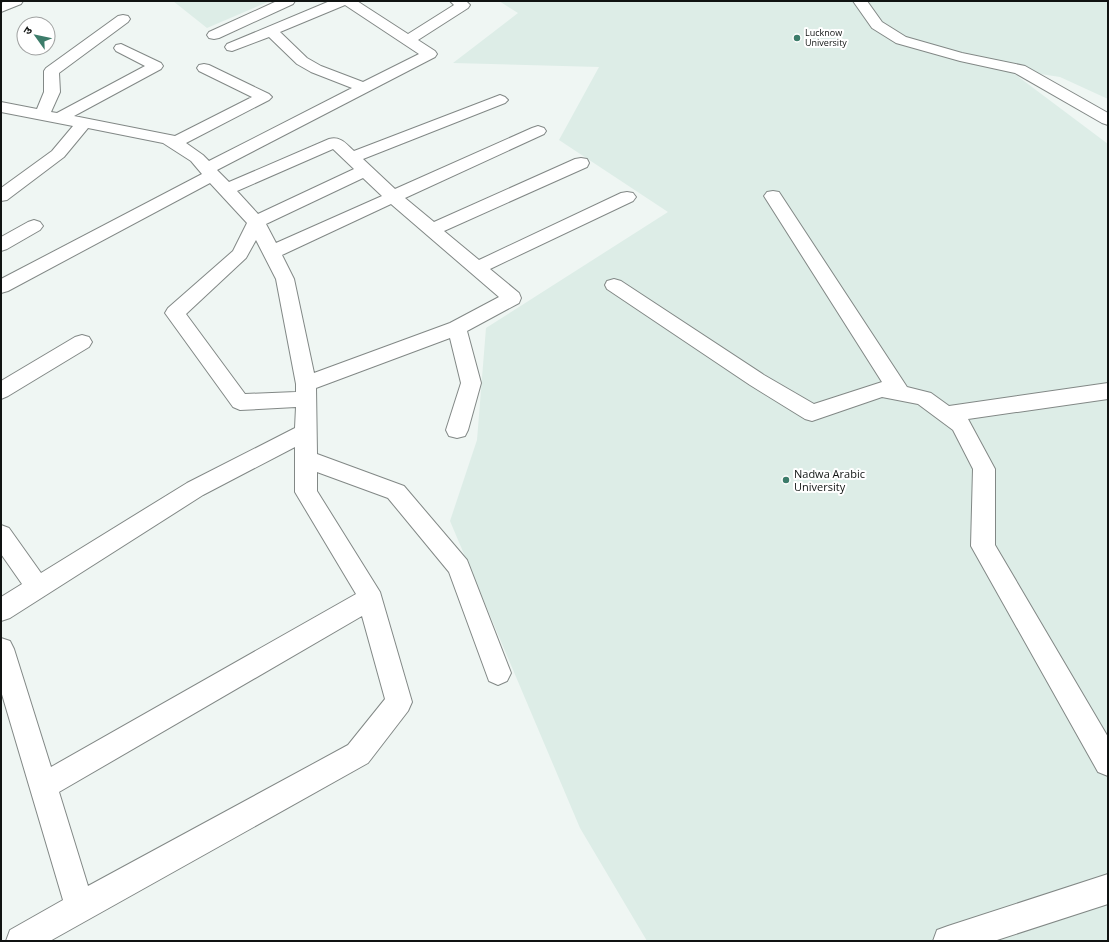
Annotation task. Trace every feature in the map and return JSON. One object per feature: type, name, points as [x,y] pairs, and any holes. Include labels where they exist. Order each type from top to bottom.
[{"type":"street","points":[[1,8],[16,1]]},
{"type":"street","points":[[214,35],[288,1]]},
{"type":"street","points":[[232,47],[342,1]]},
{"type":"street","points":[[1,287],[364,88],[430,54],[348,1]]},
{"type":"street","points":[[408,40],[463,5],[457,1]]},
{"type":"street","points":[[860,1],[877,25],[901,40],[960,57],[1020,69],[1108,120]]},
{"type":"street","points":[[42,115],[52,92],[51,71],[123,19]]},
{"type":"street","points":[[271,31],[302,61],[316,69],[364,88]]},
{"type":"street","points":[[59,118],[156,66],[121,48]]},
{"type":"street","points":[[174,143],[264,97],[204,68]]},
{"type":"street","points":[[352,158],[500,100]]},
{"type":"street","points":[[1,107],[168,139],[197,158],[256,222],[285,279],[306,391],[306,492],[368,592],[399,702],[358,754],[80,907],[31,939]]},
{"type":"street","points":[[1,196],[58,154],[84,123]]},
{"type":"street","points":[[272,252],[538,131]]},
{"type":"street","points":[[226,190],[335,142],[366,170],[393,197],[512,298],[457,328],[306,391],[240,402],[175,313],[240,254],[256,222],[366,170]]},
{"type":"street","points":[[432,230],[581,163]]},
{"type":"street","points":[[773,196],[900,393]]},
{"type":"street","points":[[477,268],[627,197]]},
{"type":"street","points":[[1,245],[34,226]]},
{"type":"street","points":[[614,285],[757,380],[812,413],[881,389],[924,398],[961,425],[984,469],[983,546],[1108,763]]},
{"type":"street","points":[[457,328],[471,383],[457,430]]},
{"type":"street","points":[[1,391],[82,342]]},
{"type":"street","points":[[945,414],[1108,391]]},
{"type":"street","points":[[1,610],[195,489],[306,432]]},
{"type":"street","points":[[306,459],[396,492],[459,567],[498,673]]},
{"type":"street","points":[[1,536],[38,587]]},
{"type":"street","points":[[43,786],[370,599]]},
{"type":"street","points":[[1,649],[80,907]]},
{"type":"street","points":[[948,941],[1108,889]]},
{"type":"shaded area","points":[[173,1],[270,1],[207,28]]},
{"type":"shaded area","name":"Nadwa Arabic University","points":[[499,1],[1108,1],[1108,99],[1060,77],[1008,69],[1108,144],[1108,941],[647,941],[580,828],[450,521],[477,440],[486,328],[668,212],[559,140],[599,67],[453,63],[518,13]]},
{"type":"place","name":"Lucknow University","points":[[797,38]]},
{"type":"place","name":"Nadwa Arabic University","points":[[786,480]]}]
